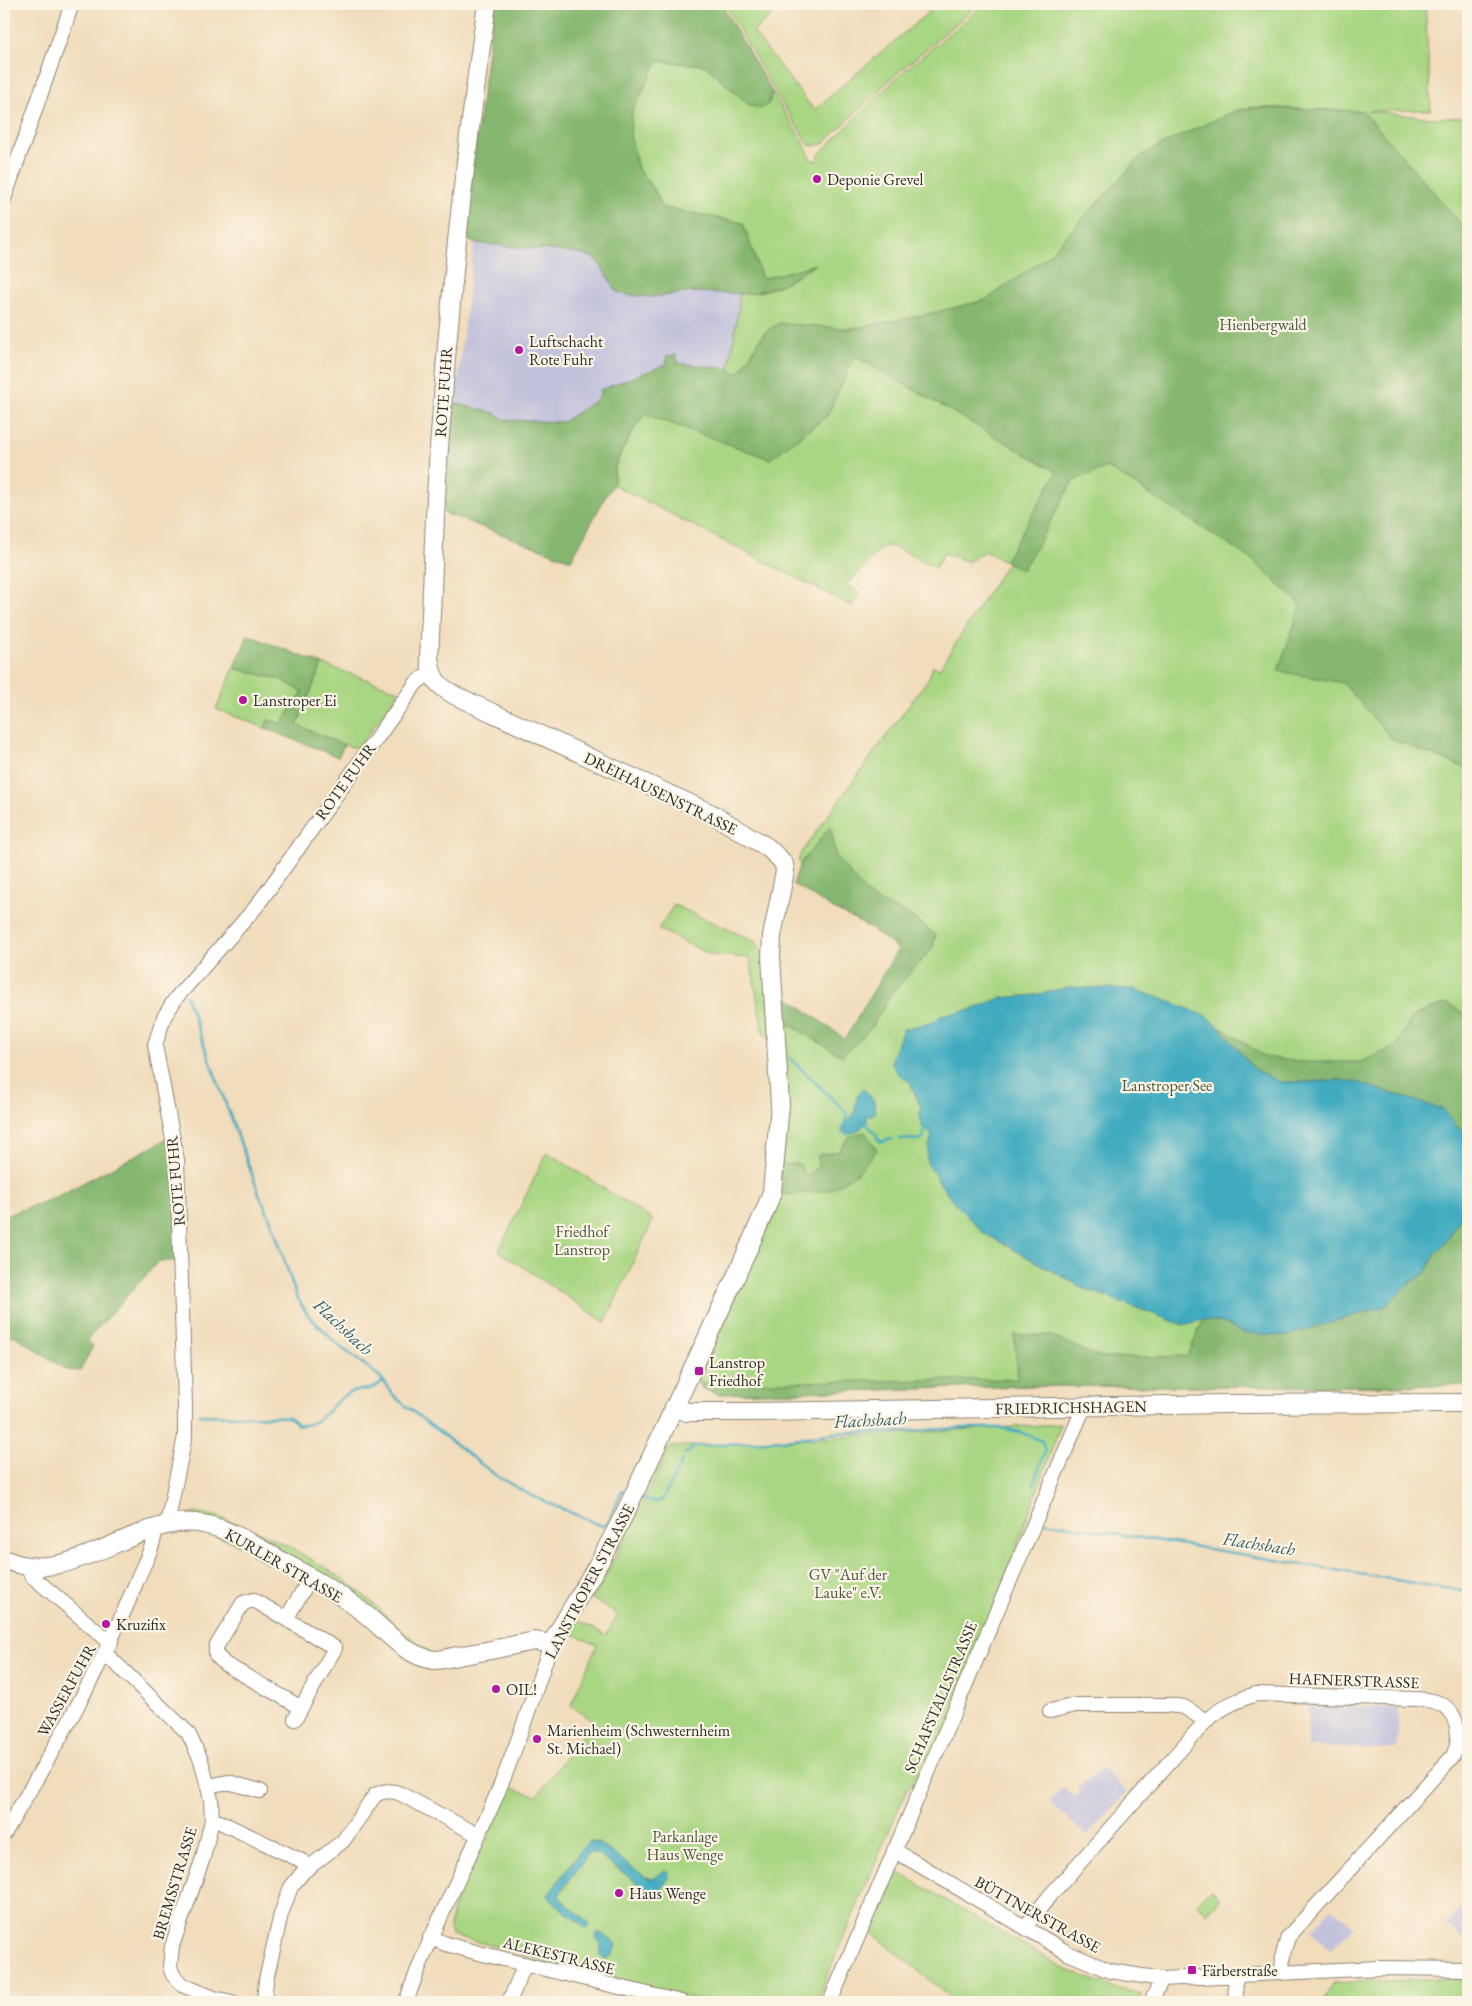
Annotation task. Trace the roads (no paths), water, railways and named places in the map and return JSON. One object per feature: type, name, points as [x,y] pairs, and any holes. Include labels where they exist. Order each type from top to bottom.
[{"type":"main road","name":"ROTE FUHR","points":[[431,672],[429,657],[436,496],[446,349],[473,106],[487,4]]},
{"type":"main road","name":"DREIHAUSENSTRASSE","points":[[431,672],[438,684],[456,696],[712,814],[768,847],[784,864],[785,871],[772,936],[771,957],[780,1105],[774,1181],[766,1208],[736,1274]]},
{"type":"main road","name":"LANSTROPER STRASSE","points":[[551,1644],[601,1559],[624,1515],[736,1274]]},
{"type":"main road","name":"FRIEDRICHSHAGEN","points":[[674,1407],[687,1412],[749,1412],[1468,1403]]},
{"type":"main road","name":"KURLER STRASSE","points":[[4,1559],[29,1571],[114,1546],[161,1526],[192,1522],[217,1528],[243,1539],[311,1577],[363,1612],[412,1653],[436,1660],[536,1641],[551,1644]]},
{"type":"street","points":[[4,199],[72,4]]},
{"type":"street","name":"ROTE FUHR","points":[[161,1526],[179,1471],[185,1428],[177,1160],[155,1045],[164,1017],[176,998],[256,907],[417,682],[431,672]]},
{"type":"street","name":"SCHAFSTALLSTRASSE","points":[[830,2002],[1084,1407]]},
{"type":"street","name":"WASSERFUHR","points":[[4,1834],[108,1649],[161,1526]]},
{"type":"street","name":"BREMSSTRASSE","points":[[29,1571],[108,1649],[188,1733],[201,1760],[208,1786],[212,1820],[203,1858],[172,1946],[170,1967],[173,1975],[182,1985],[214,1998],[232,2002]]},
{"type":"street","points":[[286,1619],[311,1577]]},
{"type":"street","points":[[254,1600],[286,1619],[335,1648],[297,1713],[225,1664],[216,1655],[216,1647],[243,1603],[254,1600]]},
{"type":"street","name":"LANSTROPER STRASSE","points":[[406,2002],[430,1937],[478,1835],[514,1752],[551,1644]]},
{"type":"street","name":"HAFNERSTRASSE","points":[[1025,1928],[1048,1898],[1216,1712],[1238,1700],[1256,1694],[1416,1699],[1437,1702],[1447,1709],[1459,1730],[1458,1746],[1453,1756],[1288,1937],[1282,1973]]},
{"type":"street","points":[[1050,1711],[1076,1705],[1168,1705],[1184,1707],[1206,1721]]},
{"type":"street","points":[[208,1786],[228,1782],[260,1791]]},
{"type":"street","points":[[264,2002],[266,1980],[287,1895],[298,1878],[309,1867],[343,1841],[370,1801],[381,1791],[396,1792],[415,1800],[478,1835]]},
{"type":"street","points":[[212,1820],[302,1861],[309,1867]]},
{"type":"street","name":"BÜTTNERSTRASSE","points":[[894,1850],[1068,1953],[1110,1971],[1162,1979],[1378,1968],[1468,1969]]},
{"type":"street","name":"ALEKESTRASSE","points":[[430,1937],[446,1944],[681,2002]]},
{"type":"street","points":[[509,2002],[524,1964]]},
{"type":"street","points":[[1235,1974],[1236,2002]]},
{"type":"street","points":[[1151,2002],[1162,1979]]},
{"type":"water","name":"Lanstroper See","points":[[1070,987],[1133,989],[1206,1016],[1219,1026],[1253,1068],[1279,1082],[1340,1080],[1356,1082],[1444,1110],[1455,1125],[1468,1136],[1468,1205],[1444,1245],[1436,1253],[1426,1273],[1408,1284],[1386,1306],[1286,1336],[1244,1333],[1224,1323],[1203,1320],[1183,1325],[1083,1288],[982,1232],[947,1194],[927,1163],[927,1154],[932,1135],[922,1127],[921,1108],[910,1082],[898,1074],[891,1062],[903,1029],[934,1022],[941,1015],[971,1010],[1000,998],[1035,995]]},
{"type":"water","points":[[863,1088],[874,1101],[875,1113],[871,1117],[868,1115],[866,1117],[868,1121],[858,1131],[850,1134],[845,1131],[845,1125],[854,1113],[857,1097]]},
{"type":"water","points":[[589,1841],[598,1843],[646,1877],[653,1879],[665,1870],[669,1872],[669,1878],[659,1893],[654,1895],[597,1854],[589,1853],[559,1895],[562,1900],[590,1924],[587,1929],[552,1901],[548,1895]]},
{"type":"water","points":[[597,1933],[601,1933],[617,1944],[612,1955],[605,1961],[600,1956],[601,1944],[596,1937]]},
{"type":"waterway","name":"Flachsbach","points":[[186,996],[260,1196],[272,1223],[296,1295],[307,1314],[338,1345],[382,1379],[393,1395],[407,1407],[498,1477],[530,1495],[602,1526],[608,1523],[622,1491],[625,1490]]},
{"type":"waterway","points":[[790,1058],[848,1114],[842,1130],[848,1134]]},
{"type":"waterway","points":[[866,1123],[881,1142],[892,1139]]},
{"type":"waterway","points":[[899,1139],[920,1140],[924,1137],[924,1130]]},
{"type":"waterway","points":[[199,1415],[289,1417],[298,1425],[306,1425],[319,1419],[347,1394],[372,1388],[383,1381]]},
{"type":"waterway","name":"Flachsbach","points":[[685,1454],[698,1446],[792,1439],[835,1433],[1001,1428],[1020,1432],[1042,1441],[1045,1451],[1034,1485]]},
{"type":"waterway","name":"Flachsbach","points":[[639,1498],[656,1502],[662,1500],[682,1461]]},
{"type":"waterway","name":"Flachsbach","points":[[1046,1522],[1468,1592]]},
{"type":"place","name":"Deponie Grevel","points":[[817,179]]},
{"type":"place","name":"Luftschacht Rote Fuhr","points":[[519,350]]},
{"type":"place","name":"Lanstroper Ei","points":[[243,700]]},
{"type":"place","name":"Lanstrop Friedhof","points":[[699,1371]]},
{"type":"place","name":"Kruzifix","points":[[106,1624]]},
{"type":"place","name":"OIL!","points":[[496,1689]]},
{"type":"place","name":"Marienheim (Schwesternheim St. Michael)","points":[[537,1739]]},
{"type":"place","name":"Haus Wenge","points":[[619,1893]]},
{"type":"place","name":"Färberstraße","points":[[1192,1970]]},
{"type":"park label","name":"Hienbergwald","points":[[1263,324]]},
{"type":"park label","name":"Friedhof Lanstrop","points":[[582,1240]]},
{"type":"park label","name":"GV \"Auf der Lauke\" e.V.","points":[[848,1583]]},
{"type":"park label","name":"Parkanlage Haus Wenge","points":[[685,1845]]}]
